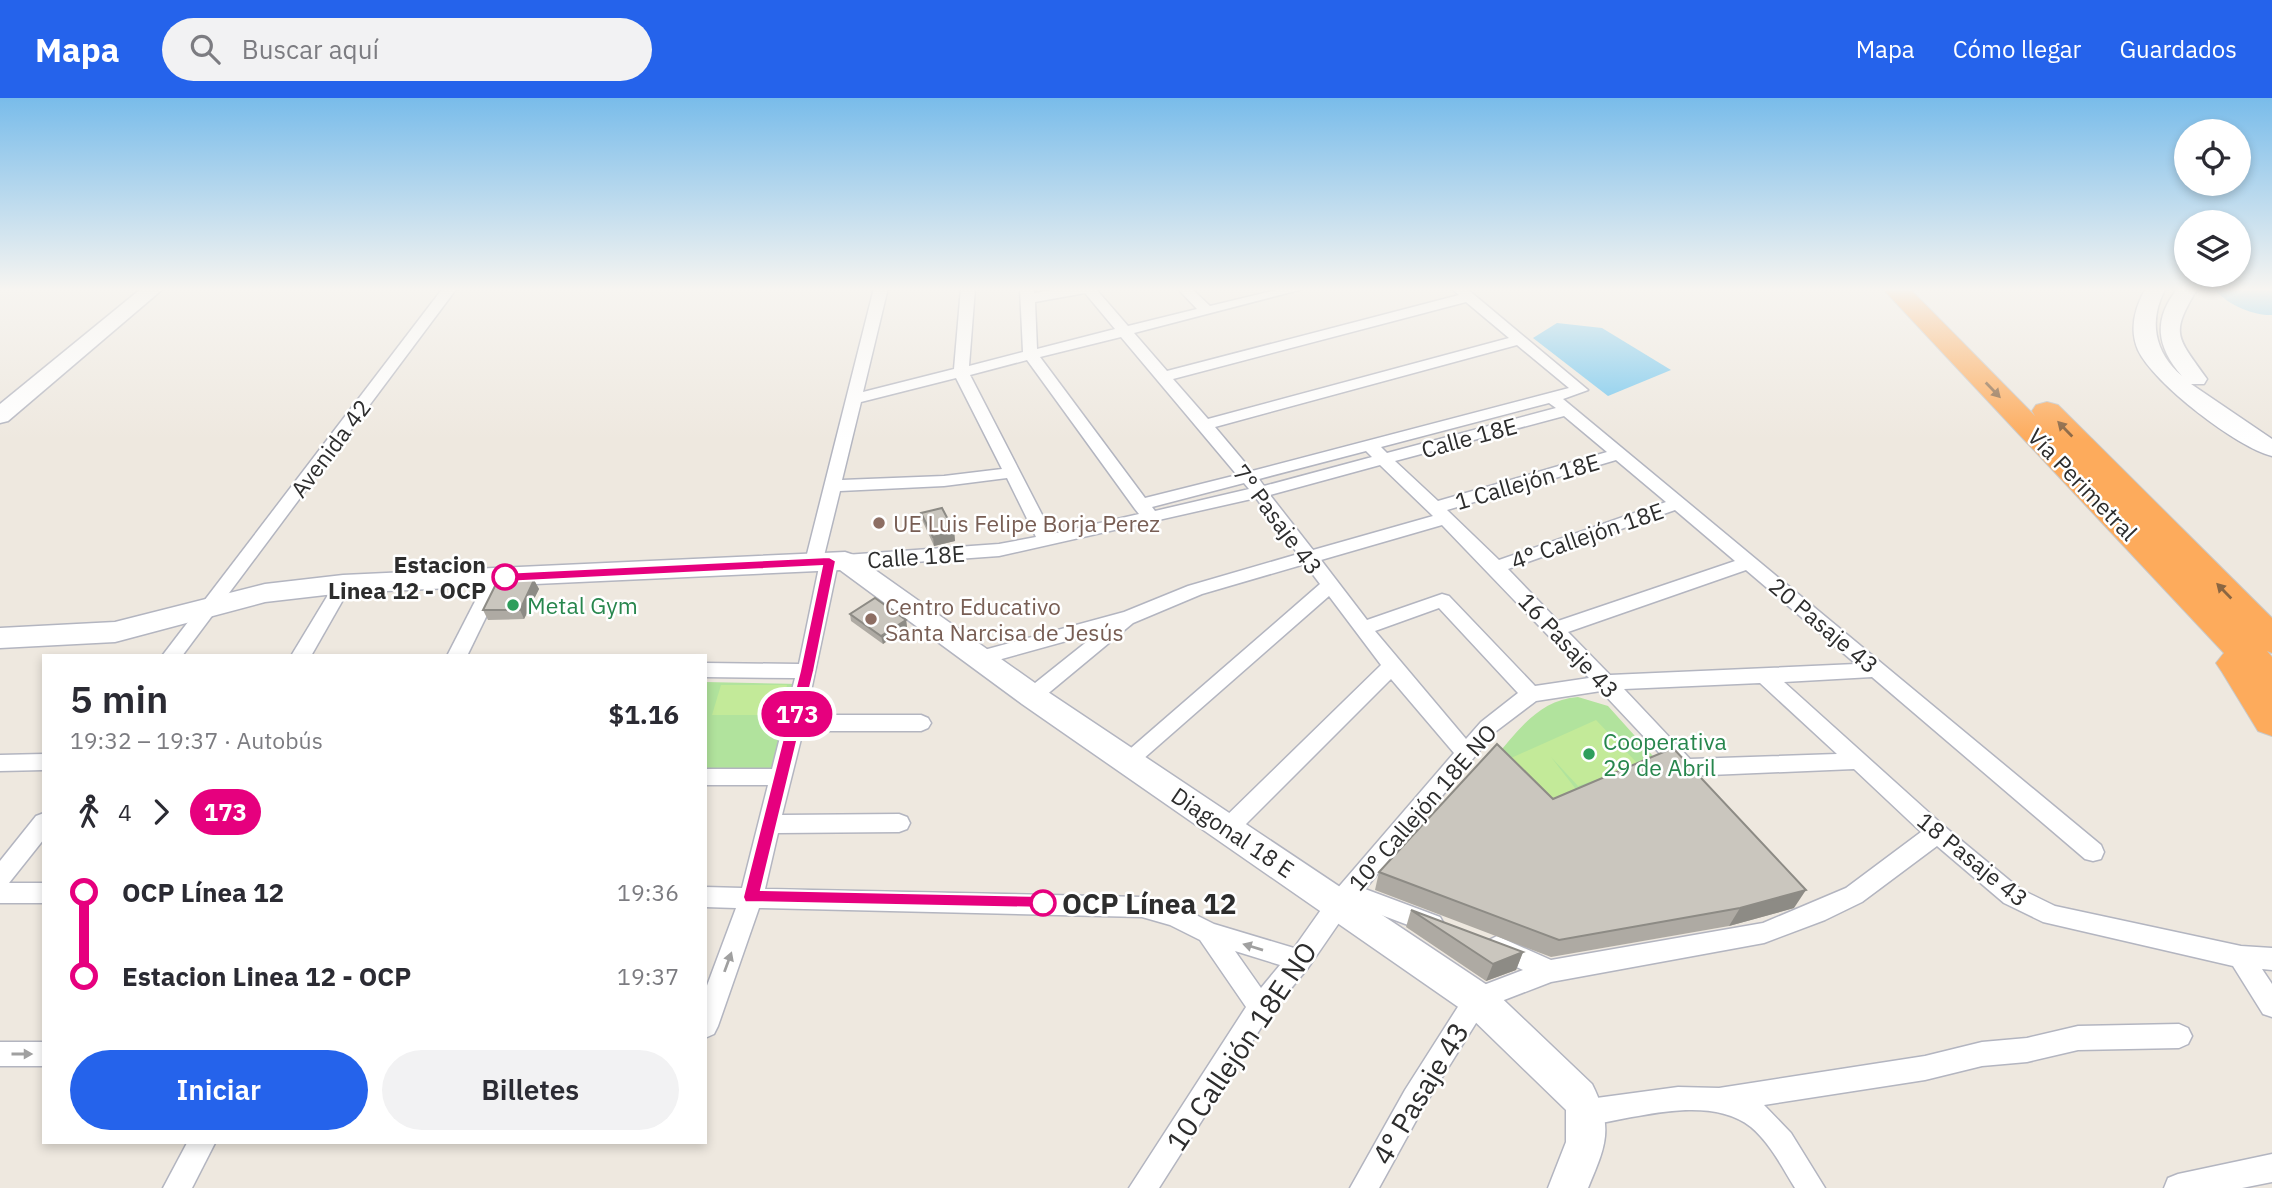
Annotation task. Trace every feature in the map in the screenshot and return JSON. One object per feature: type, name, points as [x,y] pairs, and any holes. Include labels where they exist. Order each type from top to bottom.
[{"type":"highway","name":"Vía Perimetral","points":[[1944,339],[2272,680]]},
{"type":"highway","name":"Vía Perimetral","points":[[1975,339],[2272,640]]},
{"type":"highway","points":[[2133,537],[2224,648],[2272,721]]},
{"type":"street","points":[[0,415],[92,339]]},
{"type":"street","name":"Avenida 42","points":[[174,654],[412,339]]},
{"type":"street","points":[[707,1020],[751,897],[795,723],[829,561],[834,486],[868,339]]},
{"type":"street","points":[[964,339],[961,372],[1046,541]]},
{"type":"street","points":[[1029,339],[1030,354],[1146,512]]},
{"type":"street","points":[[853,399],[1094,339]]},
{"type":"street","name":"7° Pasaje 43","points":[[1129,339],[1249,478],[1392,666],[1466,752]]},
{"type":"street","points":[[1162,377],[1299,339]]},
{"type":"street","points":[[2148,339],[2150,352],[2172,378],[2217,415],[2272,449]]},
{"type":"street","points":[[2171,339],[2175,356],[2196,379],[2239,414],[2272,434]]},
{"type":"street","points":[[1205,425],[1518,340],[1581,388],[1560,404]]},
{"type":"street","name":"Calle 18E","points":[[0,638],[115,632],[265,593],[343,584],[829,561],[999,550],[1046,541],[1249,478],[1560,404]]},
{"type":"street","name":"Calle 18E","points":[[1146,512],[1260,492],[1385,460],[1560,404]]},
{"type":"street","name":"20 Pasaje 43","points":[[1560,404],[2093,852]]},
{"type":"street","name":"16 Pasaje 43","points":[[1371,447],[1496,567],[1702,786]]},
{"type":"street","name":"1 Callejón 18E","points":[[980,658],[1130,617],[1195,590],[1309,557],[1619,454]]},
{"type":"street","points":[[834,486],[944,481],[1010,473]]},
{"type":"street","name":"4° Callejón 18E","points":[[1496,567],[1679,503]]},
{"type":"street","name":"Diagonal 18 E","points":[[829,561],[980,658],[1126,761],[1228,828],[1343,898],[1477,999],[1579,1097],[1589,1121]]},
{"type":"street","points":[[1556,629],[1750,562]]},
{"type":"street","points":[[458,654],[496,578]]},
{"type":"street","points":[[302,654],[343,584]]},
{"type":"street","points":[[1126,761],[1329,586]]},
{"type":"street","points":[[1363,628],[1441,600],[1531,694]]},
{"type":"street","name":"1 Callejón 18E","points":[[1032,696],[1130,617]]},
{"type":"street","points":[[1228,828],[1392,666]]},
{"type":"street","points":[[707,670],[807,671]]},
{"type":"street","name":"10° Callejón 18E NO","points":[[1343,898],[1488,727],[1531,694],[1604,683],[1878,670]]},
{"type":"street","name":"18 Pasaje 43","points":[[1763,674],[1937,833],[2012,896],[2051,915],[2241,957],[2272,959]]},
{"type":"street","points":[[795,723],[921,723]]},
{"type":"street","points":[[1685,767],[1860,761]]},
{"type":"street","points":[[0,763],[42,762]]},
{"type":"street","points":[[707,777],[781,777]]},
{"type":"street","points":[[769,824],[899,823]]},
{"type":"street","points":[[0,878],[42,825]]},
{"type":"street","points":[[1477,999],[1550,971],[1764,933],[1817,913],[1854,895],[1937,833]]},
{"type":"street","points":[[0,893],[42,893]]},
{"type":"street","points":[[1800,894],[1817,913]]},
{"type":"street","points":[[707,897],[1142,907],[1176,916],[1208,933],[1299,961]]},
{"type":"street","points":[[1343,898],[1383,908],[1470,937],[1550,971]]},
{"type":"street","name":"10 Callejón 18E NO","points":[[1143,1188],[1261,1007],[1299,961],[1343,898]]},
{"type":"street","points":[[1208,933],[1261,1007]]},
{"type":"street","points":[[2241,957],[2272,1006]]},
{"type":"street","name":"4° Pasaje 43","points":[[1364,1188],[1413,1099],[1477,999]]},
{"type":"street","points":[[1568,1188],[1589,1121],[1700,1098],[1723,1099],[1924,1069],[1983,1054],[2027,1049],[2078,1038],[2179,1036]]},
{"type":"street","points":[[0,1054],[42,1054]]},
{"type":"street","points":[[1723,1099],[1745,1107],[1763,1120],[1811,1188]]},
{"type":"street","points":[[177,1188],[201,1144]]},
{"type":"street","points":[[2178,1188],[2272,1168]]},
{"type":"green space","points":[[707,682],[800,684],[777,773],[707,774]]},
{"type":"green space","points":[[721,685],[787,685],[780,715],[712,715]]},
{"type":"green space","points":[[1578,697],[1608,706],[1661,765],[1547,814],[1493,760],[1520,728],[1540,711],[1564,699]]},
{"type":"green space","points":[[1596,720],[1639,765],[1578,786],[1551,757],[1582,797],[1551,810],[1500,763]]},
{"type":"water","points":[[1534,339],[1620,339],[1671,370],[1608,396]]},
{"type":"building","points":[[942,508],[954,531],[933,537],[921,513]]},
{"type":"building","points":[[498,580],[534,580],[520,610],[483,610]]},
{"type":"building","points":[[875,598],[906,620],[881,636],[850,614]]},
{"type":"building","points":[[1497,744],[1553,799],[1673,748],[1806,890],[1740,908],[1559,940],[1379,872]]},
{"type":"building","points":[[1411,910],[1523,952],[1493,964]]},
{"type":"bus line","name":"173","points":[[505,577],[829,561],[807,671],[751,897],[1043,903]]},
{"type":"place","name":"UE Luis Felipe Borja Perez","points":[[879,523]]},
{"type":"place","name":"Estacion Linea 12 - OCP","points":[[505,577]]},
{"type":"place","name":"Metal Gym","points":[[513,605]]},
{"type":"place","name":"Centro Educativo Santa Narcisa de Jesús","points":[[871,619]]},
{"type":"place","name":"Cooperativa 29 de Abril","points":[[1589,754]]},
{"type":"place","name":"OCP Línea 12","points":[[1043,903]]}]
